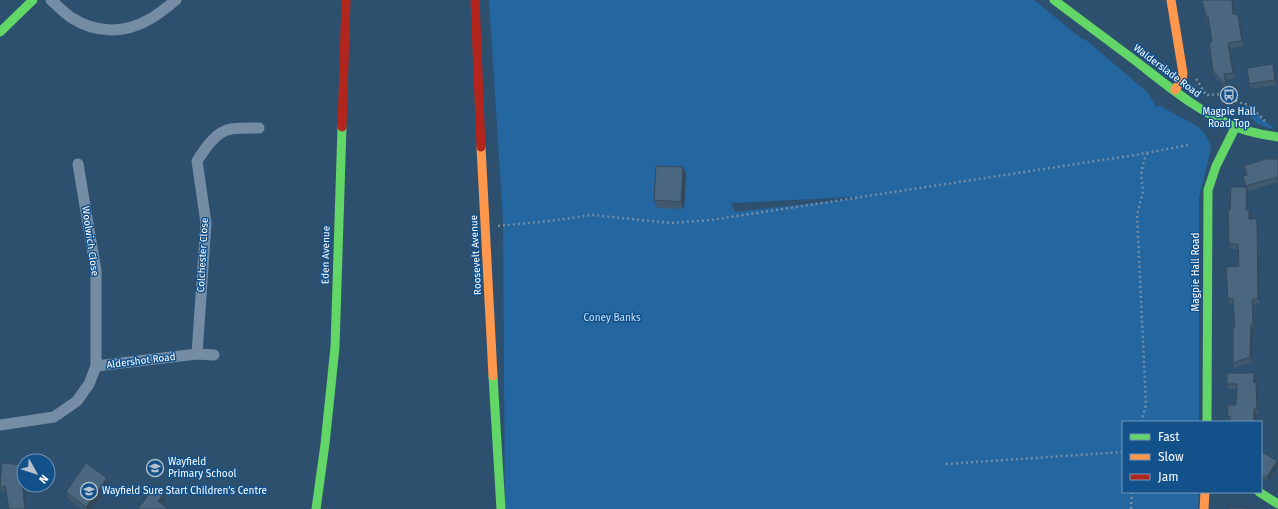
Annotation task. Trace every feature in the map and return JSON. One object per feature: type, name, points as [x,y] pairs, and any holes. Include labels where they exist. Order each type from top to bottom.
[{"type":"street","points":[[0,32],[32,0]]},
{"type":"street","points":[[51,0],[79,22],[99,29],[114,31],[129,28],[149,20],[176,0]]},
{"type":"street","name":"Eden Avenue","points":[[316,509],[325,444],[335,347],[346,0]]},
{"type":"street","name":"Roosevelt Avenue","points":[[475,0],[501,509]]},
{"type":"street","name":"Walderslade Road","points":[[1054,0],[1198,108],[1235,128],[1268,137],[1278,138]]},
{"type":"street","points":[[1170,0],[1183,73],[1182,79],[1175,90]]},
{"type":"street","name":"Colchester Close","points":[[197,354],[206,223],[197,161],[208,145],[229,129],[259,128]]},
{"type":"street","name":"Magpie Hall Road","points":[[1207,421],[1208,190],[1210,178],[1235,128]]},
{"type":"street","name":"Woolwich Close","points":[[78,164],[96,272],[96,366]]},
{"type":"street","name":"Aldershot Road","points":[[0,426],[54,418],[77,401],[89,384],[96,366],[197,354],[214,355]]},
{"type":"street","points":[[1204,509],[1205,493]]},
{"type":"street","points":[[1261,493],[1278,504]]},
{"type":"path","points":[[1194,75],[1206,95],[1222,94],[1238,102],[1250,105],[1268,122]]},
{"type":"path","points":[[486,226],[550,221],[592,214],[671,223],[710,220],[1189,145]]},
{"type":"path","points":[[1141,421],[1146,405],[1136,215],[1142,192],[1141,174],[1144,160],[1148,152]]},
{"type":"path","points":[[946,464],[1122,452]]},
{"type":"path","points":[[1131,509],[1132,493]]},
{"type":"green space","name":"Coney Banks","points":[[489,0],[1034,0],[1082,39],[1091,44],[1147,92],[1155,104],[1155,108],[1159,105],[1194,124],[1207,136],[1211,149],[1199,197],[1199,421],[1122,421],[1122,493],[1199,493],[1198,509],[507,509],[505,507],[503,221]],"holes":[[[855,197],[853,199],[735,212],[731,203]]]},
{"type":"green space","points":[[1241,106],[1251,107],[1263,120],[1273,127],[1273,129],[1258,124],[1240,108]]},
{"type":"building","points":[[1202,0],[1232,0],[1233,14],[1238,15],[1242,41],[1228,43],[1233,73],[1224,74],[1226,85],[1213,71],[1209,42],[1212,42],[1208,16],[1206,16]]},
{"type":"building","points":[[1273,64],[1275,80],[1249,84],[1247,68]]},
{"type":"building","points":[[1266,159],[1278,159],[1278,181],[1277,177],[1246,186],[1243,176],[1247,175],[1244,166]]},
{"type":"building","points":[[656,166],[683,167],[681,202],[654,200]]},
{"type":"building","points":[[1231,187],[1247,187],[1246,210],[1249,210],[1249,219],[1257,219],[1258,298],[1252,300],[1253,324],[1251,324],[1250,357],[1233,363],[1233,327],[1235,327],[1233,299],[1228,299],[1226,267],[1239,266],[1238,244],[1229,244],[1228,210],[1230,210]]},
{"type":"building","points":[[1227,373],[1255,373],[1253,382],[1256,383],[1257,409],[1254,409],[1254,421],[1230,421],[1230,416],[1227,416],[1228,405],[1236,405],[1237,384],[1227,384]]},
{"type":"building","points":[[1262,452],[1277,461],[1267,477],[1262,474]]},
{"type":"building","points":[[2,463],[16,464],[16,493],[23,493],[25,509],[9,509],[5,486],[0,487]]},
{"type":"building","points":[[86,463],[107,478],[86,507],[66,492]]},
{"type":"building","points":[[155,486],[164,493],[158,501],[168,509],[138,509]]},
{"type":"building","points":[[1228,507],[1248,508],[1248,509],[1228,509]]},
{"type":"traffic: fast","points":[[0,32],[33,0]]},
{"type":"traffic: fast","points":[[1054,0],[1198,108],[1239,128],[1254,133],[1278,137]]},
{"type":"traffic: fast","points":[[316,509],[325,444],[335,347],[342,127]]},
{"type":"traffic: fast","points":[[1207,421],[1208,190],[1216,166],[1235,128]]},
{"type":"traffic: fast","points":[[493,376],[501,509]]},
{"type":"traffic: fast","points":[[1261,493],[1278,504]]},
{"type":"traffic: slow","points":[[1171,0],[1183,73],[1182,79],[1175,90]]},
{"type":"traffic: slow","points":[[481,147],[493,376]]},
{"type":"traffic: slow","points":[[1204,509],[1205,493]]},
{"type":"traffic: jam","points":[[342,127],[346,0]]},
{"type":"traffic: jam","points":[[475,0],[481,147]]},
{"type":"place","name":"Magpie Hall Road Top","points":[[1229,95]]},
{"type":"place","name":"Wayfield Primary School","points":[[155,468]]},
{"type":"place","name":"Wayfield Sure Start Children’s Centre","points":[[89,491]]}]
